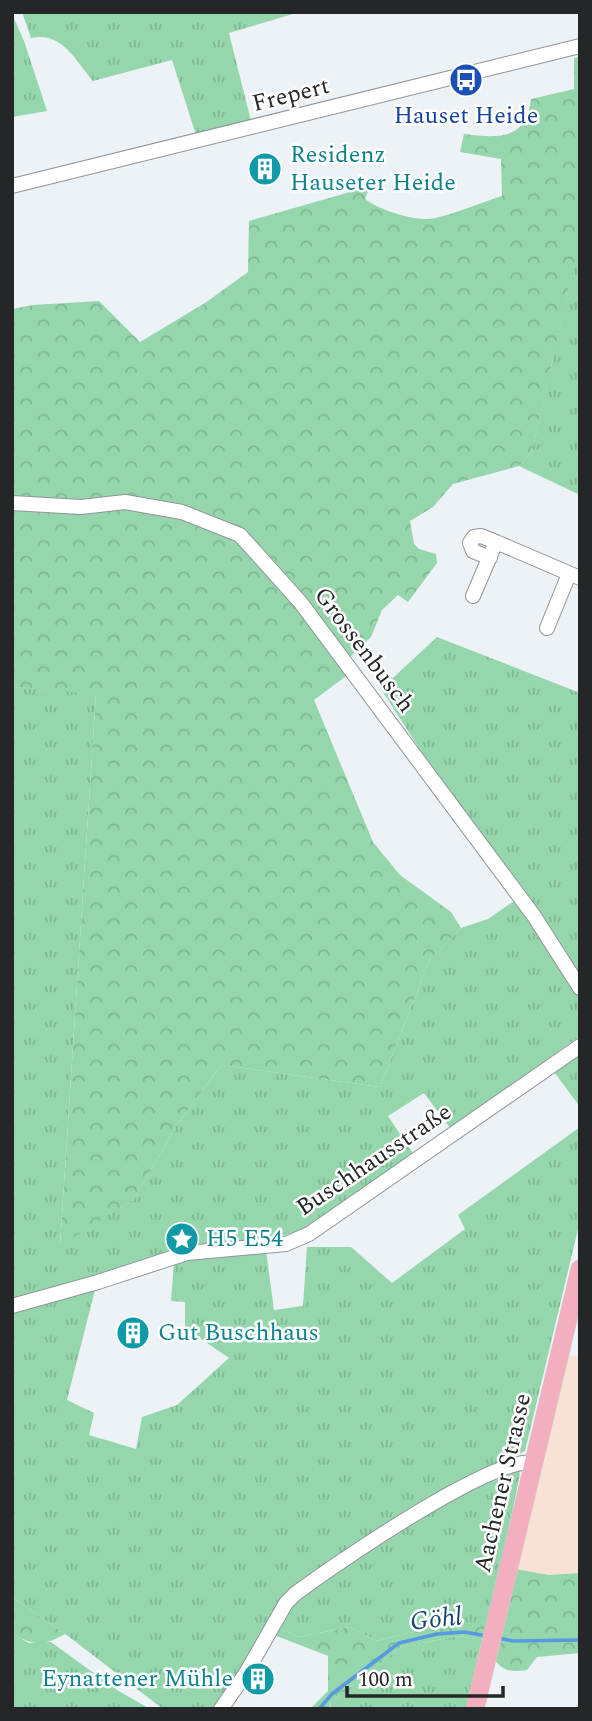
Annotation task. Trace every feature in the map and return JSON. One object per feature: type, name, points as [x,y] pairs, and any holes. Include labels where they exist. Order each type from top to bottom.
[{"type":"main road","name":"Aachener Strasse","points":[[475,1709],[580,1269]]},
{"type":"street","name":"Frepert","points":[[12,186],[580,46]]},
{"type":"street","name":"Grossenbusch","points":[[12,503],[81,507],[125,502],[182,512],[240,535],[301,603],[534,916],[580,988]]},
{"type":"street","points":[[489,558],[472,551],[470,543],[474,537],[481,536],[575,576],[547,628]]},
{"type":"street","points":[[473,596],[496,542]]},
{"type":"street","name":"Buschhausstraße","points":[[12,1306],[187,1253],[286,1244],[309,1234],[580,1046]]},
{"type":"street","points":[[221,1709],[246,1673],[286,1603],[295,1594],[402,1521],[432,1504],[514,1463],[533,1463]]},
{"type":"shaded area","points":[[567,1355],[580,1357],[580,1573],[549,1575],[515,1569]]},
{"type":"green space","points":[[22,12],[300,12],[229,33],[251,121],[196,135],[172,60],[93,81],[74,56],[59,43],[42,37],[31,38]]},
{"type":"green space","points":[[12,14],[24,41],[47,111],[12,117]]},
{"type":"green space","points":[[580,57],[580,261],[575,261],[532,452],[519,466],[453,484],[433,507],[410,521],[414,544],[419,549],[436,554],[437,563],[408,602],[398,595],[382,610],[371,637],[350,657],[346,676],[314,700],[373,842],[400,875],[451,912],[461,928],[429,961],[380,1087],[221,1065],[175,1128],[134,1199],[60,1246],[96,694],[13,687],[12,692],[12,309],[99,301],[140,342],[205,303],[248,272],[249,221],[378,184],[368,191],[365,199],[395,213],[421,219],[443,216],[502,196],[501,159],[460,152],[464,134],[499,136],[517,130],[528,113],[531,99],[574,89],[574,58]]},
{"type":"green space","points":[[575,260],[580,261],[580,495],[519,466],[532,452]]},
{"type":"green space","points":[[437,637],[580,693],[580,981],[517,900],[381,689]]},
{"type":"green space","points":[[13,687],[96,693],[60,1245],[134,1199],[175,1128],[221,1065],[380,1087],[429,961],[461,928],[488,919],[514,901],[580,993],[580,1036],[450,1128],[424,1093],[388,1116],[414,1155],[298,1232],[12,1303]]},
{"type":"green space","points":[[580,1051],[580,1107],[552,1069]]},
{"type":"green space","points":[[580,1127],[580,1221],[525,1451],[382,1526],[287,1594],[241,1675],[213,1709],[163,1709],[12,1597],[12,1311],[96,1286],[67,1400],[94,1413],[89,1435],[136,1449],[142,1417],[177,1405],[229,1358],[185,1328],[185,1302],[171,1301],[174,1262],[193,1257],[266,1251],[274,1310],[303,1306],[307,1247],[351,1247],[392,1283],[465,1229],[458,1215]]},
{"type":"green space","points":[[518,1469],[520,1474],[489,1626],[440,1625],[377,1641],[349,1627],[298,1637],[278,1627],[290,1603],[419,1515]]},
{"type":"green space","points":[[515,1569],[549,1575],[580,1573],[580,1653],[537,1657],[527,1670],[522,1671],[505,1669],[497,1663],[494,1659]]},
{"type":"green space","points":[[12,1597],[65,1634],[38,1643],[12,1633]]},
{"type":"green space","points":[[440,1625],[489,1626],[484,1640],[458,1636],[401,1647],[331,1702],[329,1709],[310,1709],[328,1691],[328,1656],[274,1635],[278,1627],[298,1637],[349,1627],[377,1641]]},
{"type":"green space","points":[[12,1633],[29,1643],[51,1642],[117,1690],[150,1709],[12,1709]]},
{"type":"green space","points":[[458,1636],[484,1640],[466,1709],[330,1709],[331,1702],[401,1647]]},
{"type":"waterway","name":"Göhl","points":[[319,1709],[332,1694],[399,1643],[437,1634],[464,1632],[487,1636]]},
{"type":"waterway","name":"Göhl","points":[[498,1638],[513,1641],[580,1640]]},
{"type":"place","name":"Hauset Heide","points":[[466,80]]},
{"type":"place","name":"Residenz Hauseter Heide","points":[[265,169]]},
{"type":"place","name":"H5 E54","points":[[182,1239]]},
{"type":"place","name":"Gut Buschhaus","points":[[133,1333]]},
{"type":"place","name":"Eynattener Mühle","points":[[258,1679]]}]
